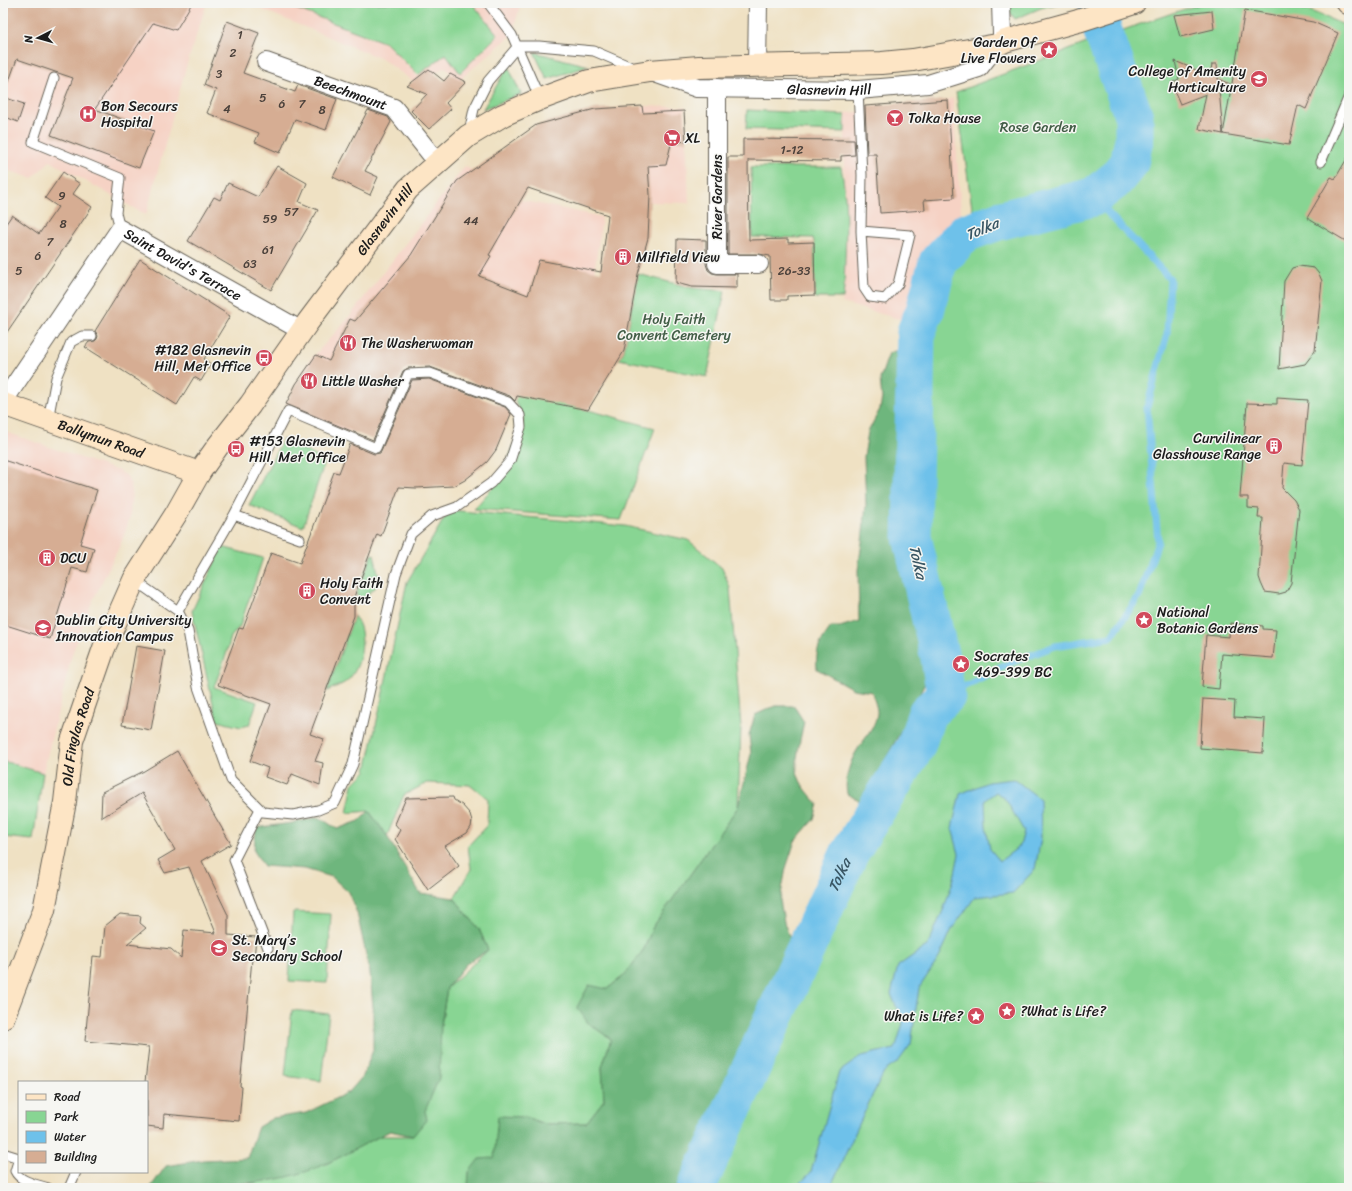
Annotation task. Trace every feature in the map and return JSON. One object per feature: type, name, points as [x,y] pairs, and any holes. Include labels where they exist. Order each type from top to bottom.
[{"type":"street","points":[[757,66],[758,3]]},
{"type":"street","points":[[1001,3],[1001,43]]},
{"type":"street","name":"Glasnevin Hill","points":[[199,473],[250,405],[302,331],[408,189],[468,136],[503,115],[540,99],[589,81],[699,66],[882,63],[913,60],[1001,43],[1134,3]]},
{"type":"street","name":"Glasnevin Hill","points":[[647,72],[697,88],[858,90],[928,84],[979,68],[1001,43]]},
{"type":"street","name":"Beechmount","points":[[266,62],[394,108],[437,162]]},
{"type":"street","name":"River Gardens","points":[[717,88],[717,264],[759,264]]},
{"type":"street","name":"Saint David's Terrace","points":[[3,403],[120,229],[302,331]]},
{"type":"street","name":"Ballymun Road","points":[[3,403],[199,473]]},
{"type":"street","name":"Old Finglas Road","points":[[3,1018],[44,910],[65,802],[72,741],[104,648],[134,580],[172,520],[199,473]]},
{"type":"lane","points":[[488,3],[512,35],[518,46],[540,99]]},
{"type":"lane","points":[[468,136],[474,109],[488,81],[518,46],[539,46],[594,51],[647,72]]},
{"type":"lane","points":[[54,78],[33,142],[120,178],[116,213],[120,229]]},
{"type":"lane","points":[[858,90],[862,175],[862,230],[864,288],[870,297],[885,299],[898,284],[910,235],[862,230]]},
{"type":"lane","points":[[1321,162],[1349,96]]},
{"type":"lane","points":[[48,420],[56,378],[71,342],[82,336],[92,336]]},
{"type":"lane","points":[[134,580],[178,611],[188,631],[198,687],[231,780],[263,812],[293,815],[318,810],[335,803],[353,764],[396,574],[411,534],[432,516],[457,507],[491,483],[510,461],[521,427],[520,415],[508,402],[430,372],[408,374],[376,448],[288,411],[234,514],[178,611]]},
{"type":"lane","points":[[234,514],[300,539]]},
{"type":"lane","points":[[260,809],[234,860],[268,948]]},
{"type":"lane","points":[[3,1153],[18,1158]]},
{"type":"lane","points":[[18,1161],[15,1171],[17,1175],[22,1179],[48,1188]]},
{"type":"lane","points":[[69,1188],[76,1173]]},
{"type":"shaded area","name":"Bon Secours Hospital","points":[[3,3],[207,3],[186,67],[146,215],[50,161],[32,178],[3,169]]},
{"type":"shaded area","points":[[246,3],[521,3],[512,35],[458,81],[445,67],[417,84],[382,59]]},
{"type":"shaded area","points":[[953,98],[961,212],[930,252],[903,320],[842,303],[845,250],[844,161],[846,113],[928,106]]},
{"type":"shaded area","points":[[642,106],[685,107],[689,203],[650,202]]},
{"type":"shaded area","points":[[465,166],[516,199],[602,217],[594,274],[539,260],[524,306],[402,358],[378,429],[365,434],[340,430],[286,404],[310,360],[346,321]]},
{"type":"shaded area","name":"Dublin City University Innovation Campus","points":[[3,431],[119,471],[127,476],[132,490],[130,517],[122,541],[92,602],[72,654],[43,773],[3,761]]},
{"type":"green space","points":[[281,3],[472,3],[498,35],[460,73],[446,54],[418,75],[386,43]]},
{"type":"green space","points":[[1008,3],[1061,3],[1041,8],[1015,19],[1007,8]]},
{"type":"green space","name":"National Botanic Gardens","points":[[1203,3],[1278,3],[1308,10],[1349,27],[1349,1188],[698,1188],[727,1153],[752,1110],[860,861],[953,704],[924,537],[926,435],[931,327],[939,284],[989,230],[972,208],[956,92],[1048,57]]},
{"type":"green space","points":[[534,52],[589,66],[547,79]]},
{"type":"green space","points":[[508,66],[521,94],[483,109]]},
{"type":"green space","points":[[747,110],[845,115],[845,132],[746,129]]},
{"type":"green space","points":[[751,167],[841,167],[846,212],[843,298],[815,298],[813,238],[752,237]]},
{"type":"green space","name":"Holy Faith Convent Cemetery","points":[[638,274],[692,288],[725,291],[707,377],[619,359],[624,351]]},
{"type":"green space","points":[[906,347],[902,391],[897,539],[926,681],[908,718],[862,802],[847,794],[846,781],[848,769],[853,758],[876,719],[877,709],[872,692],[853,689],[817,669],[817,657],[819,646],[831,627],[840,627],[859,621],[858,570],[866,505],[864,457],[868,432],[880,409],[882,398],[880,379],[889,353]]},
{"type":"green space","points":[[511,393],[588,410],[655,428],[621,520],[474,509],[501,478],[524,419]]},
{"type":"green space","points":[[283,439],[325,461],[303,527],[249,505]]},
{"type":"green space","points":[[449,510],[625,526],[688,540],[722,568],[730,588],[741,727],[738,807],[653,927],[644,949],[625,975],[607,989],[588,1023],[611,1039],[602,1067],[604,1100],[586,1123],[544,1124],[526,1117],[494,1158],[469,1172],[468,1188],[230,1188],[326,1164],[380,1136],[413,1136],[441,1025],[447,988],[488,950],[479,929],[454,898],[471,869],[468,846],[487,825],[488,799],[471,785],[427,783],[404,795],[387,836],[369,811],[347,813],[353,784],[366,771],[407,582]]},
{"type":"green space","points":[[222,547],[263,558],[240,626],[231,637],[214,687],[257,702],[249,725],[241,727],[217,721],[192,611]]},
{"type":"green space","points":[[374,554],[379,578],[376,587],[362,599],[356,595],[372,555]]},
{"type":"green space","points":[[354,616],[359,624],[361,634],[362,642],[360,658],[354,672],[344,683],[327,691]]},
{"type":"green space","points":[[775,706],[794,706],[804,722],[798,751],[797,773],[807,792],[818,804],[814,819],[795,841],[786,868],[780,900],[784,922],[791,942],[680,1188],[468,1188],[469,1172],[479,1159],[494,1158],[498,1116],[526,1117],[544,1124],[586,1123],[604,1100],[602,1067],[611,1039],[588,1023],[577,1007],[589,985],[607,989],[625,975],[644,949],[653,927],[738,807],[751,754],[749,735],[755,715]]},
{"type":"green space","points":[[3,761],[43,773],[33,840],[3,837]]},
{"type":"green space","points":[[369,811],[387,836],[420,893],[454,898],[479,929],[488,950],[466,964],[447,988],[441,1025],[439,1078],[425,1111],[427,1119],[413,1136],[390,1131],[320,1166],[284,1178],[252,1183],[207,1185],[204,1188],[150,1188],[166,1166],[203,1160],[247,1158],[258,1127],[273,1118],[306,1113],[349,1092],[363,1076],[373,1050],[373,1007],[370,973],[357,913],[348,892],[332,877],[305,869],[264,866],[254,851],[256,828],[292,823],[319,817],[337,829],[359,821]]},
{"type":"green space","points":[[293,912],[331,914],[327,983],[289,981]]},
{"type":"green space","points":[[292,1010],[329,1014],[321,1081],[285,1076]]},
{"type":"water","points":[[1014,779],[1040,799],[1041,838],[1035,869],[1013,893],[975,897],[952,929],[939,958],[919,988],[911,1044],[898,1062],[885,1071],[830,1188],[796,1188],[811,1172],[839,1072],[862,1056],[895,1049],[903,1023],[891,994],[898,966],[928,945],[944,908],[954,878],[959,854],[952,828],[960,794],[988,782]],"holes":[[[996,792],[1006,800],[1024,831],[1020,846],[1000,861],[990,849],[986,827],[985,800]]]},
{"type":"building","points":[[3,3],[192,3],[176,30],[153,23],[95,109],[154,131],[139,168],[51,135],[73,78],[17,59],[5,92],[3,91]]},
{"type":"building","points":[[1245,10],[1313,22],[1338,33],[1306,109],[1298,105],[1289,145],[1223,134]]},
{"type":"building","points":[[1212,11],[1214,29],[1180,37],[1174,15]]},
{"type":"building","points":[[227,21],[259,33],[243,73],[295,92],[298,85],[337,99],[326,130],[295,119],[280,153],[255,142],[259,133],[207,113],[216,90],[204,85]]},
{"type":"building","points":[[1175,61],[1210,76],[1212,64],[1217,64],[1218,79],[1230,84],[1219,89],[1223,134],[1199,129],[1206,94],[1180,104],[1171,83],[1179,79]]},
{"type":"building","points":[[429,69],[444,81],[450,74],[466,82],[446,103],[451,109],[429,129],[411,111],[427,94],[407,86]]},
{"type":"building","points":[[3,97],[24,104],[18,122],[3,116]]},
{"type":"building","points":[[948,100],[954,198],[924,200],[925,210],[880,213],[876,154],[867,154],[865,106]]},
{"type":"building","name":"Millfield View","points":[[642,106],[643,113],[684,111],[686,142],[672,140],[666,165],[648,166],[650,195],[648,238],[638,274],[624,351],[588,410],[517,396],[515,401],[510,396],[430,367],[408,368],[403,371],[373,440],[286,404],[296,384],[316,355],[329,361],[350,319],[355,321],[411,255],[457,181],[536,125],[595,109]],"holes":[[[528,188],[608,215],[601,272],[539,260],[528,295],[479,276],[491,256],[489,255]]]},
{"type":"building","points":[[368,110],[388,117],[391,122],[365,171],[378,177],[370,195],[333,177]]},
{"type":"building","points":[[743,139],[854,140],[855,155],[841,156],[841,161],[748,160],[749,240],[788,239],[788,243],[814,242],[815,295],[787,296],[787,300],[771,300],[770,256],[759,254],[728,254],[728,157],[743,157]]},
{"type":"building","points":[[1349,155],[1349,243],[1307,218],[1331,177],[1335,179]]},
{"type":"building","points":[[277,166],[307,183],[299,202],[318,210],[271,290],[188,241],[214,197],[220,200],[228,183],[258,197]]},
{"type":"building","points":[[63,172],[80,184],[73,194],[92,207],[3,338],[3,228],[12,215],[39,234],[58,207],[45,198]]},
{"type":"building","points":[[677,239],[706,240],[706,264],[708,270],[717,274],[737,274],[737,288],[692,287],[676,283]]},
{"type":"building","points":[[140,259],[230,316],[204,359],[211,364],[201,381],[194,377],[177,405],[85,347],[89,342],[97,339],[98,336],[95,331]]},
{"type":"building","points":[[1299,266],[1314,268],[1322,281],[1315,351],[1305,364],[1279,369],[1284,281],[1292,268]]},
{"type":"building","name":"Holy Faith Convent","points":[[429,379],[505,407],[511,414],[496,450],[487,462],[465,480],[454,486],[416,488],[399,487],[381,536],[377,534],[354,597],[354,616],[310,734],[324,739],[315,761],[323,763],[320,785],[292,774],[287,785],[265,777],[268,768],[250,761],[271,704],[218,685],[239,628],[243,629],[271,553],[300,563],[334,472],[339,473],[350,444],[374,454],[380,453],[412,380]]},
{"type":"building","name":"Curvilinear Glasshouse Range","points":[[1277,398],[1308,400],[1302,465],[1284,463],[1282,488],[1294,500],[1299,509],[1291,583],[1286,592],[1279,594],[1265,592],[1259,577],[1263,518],[1258,518],[1259,509],[1248,508],[1248,497],[1240,497],[1247,403],[1277,404]]},
{"type":"building","name":"DCU","points":[[3,460],[97,490],[80,544],[94,548],[87,572],[72,568],[50,639],[3,624]]},
{"type":"building","points":[[1230,623],[1263,626],[1263,629],[1276,630],[1273,658],[1222,654],[1219,689],[1202,687],[1206,635],[1229,637]]},
{"type":"building","points":[[136,646],[165,651],[151,730],[122,725]]},
{"type":"building","points":[[1203,699],[1235,701],[1234,717],[1265,719],[1263,753],[1200,748]]},
{"type":"building","points":[[177,751],[231,844],[202,861],[228,915],[228,935],[256,937],[254,959],[252,959],[240,1086],[242,1087],[239,1121],[164,1114],[163,1128],[148,1126],[148,1081],[145,1081],[149,1047],[85,1041],[93,956],[102,957],[105,926],[120,914],[141,916],[140,923],[146,928],[127,944],[171,949],[181,958],[184,930],[216,933],[189,867],[165,873],[158,860],[175,850],[142,793],[101,818],[102,792],[144,771]]},
{"type":"building","points":[[453,797],[454,800],[462,805],[470,814],[472,821],[471,827],[467,833],[445,846],[459,866],[428,890],[395,839],[400,830],[395,824],[406,798]]},
{"type":"waterway","name":"Tolka","points":[[696,1188],[850,852],[916,746],[927,713],[946,696],[940,658],[912,537],[916,332],[925,311],[938,262],[965,233],[998,221],[1093,197],[1114,181],[1129,163],[1134,140],[1134,117],[1101,26],[1098,3]]},
{"type":"waterway","points":[[946,696],[1010,663],[1055,646],[1111,637],[1139,596],[1158,542],[1147,407],[1167,334],[1170,279],[1093,197]]},
{"type":"place","name":"Garden Of Live Flowers","points":[[1049,50]]},
{"type":"place","name":"College of Amenity Horticulture","points":[[1259,79]]},
{"type":"place","name":"Bon Secours Hospital","points":[[88,114]]},
{"type":"place","name":"Tolka House","points":[[895,118]]},
{"type":"place","name":"XL","points":[[672,138]]},
{"type":"place","name":"Millfield View","points":[[623,257]]},
{"type":"place","name":"The Washerwoman","points":[[348,343]]},
{"type":"place","name":"#182 Glasnevin Hill, Met Office","points":[[264,358]]},
{"type":"place","name":"Little Washer","points":[[309,381]]},
{"type":"place","name":"Curvilinear Glasshouse Range","points":[[1274,446]]},
{"type":"place","name":"#153 Glasnevin Hill, Met Office","points":[[236,449]]},
{"type":"place","name":"DCU","points":[[47,558]]},
{"type":"place","name":"Holy Faith Convent","points":[[307,591]]},
{"type":"place","name":"National Botanic Gardens","points":[[1144,620]]},
{"type":"place","name":"Dublin City University Innovation Campus","points":[[43,628]]},
{"type":"place","name":"Socrates 469-399 BC","points":[[961,664]]},
{"type":"place","name":"St. Mary’s Secondary School","points":[[219,948]]},
{"type":"place","name":"?What is Life?","points":[[1007,1011]]},
{"type":"place","name":"What is Life?","points":[[976,1016]]},
{"type":"park label","name":"Rose Garden","points":[[1038,127]]}]
